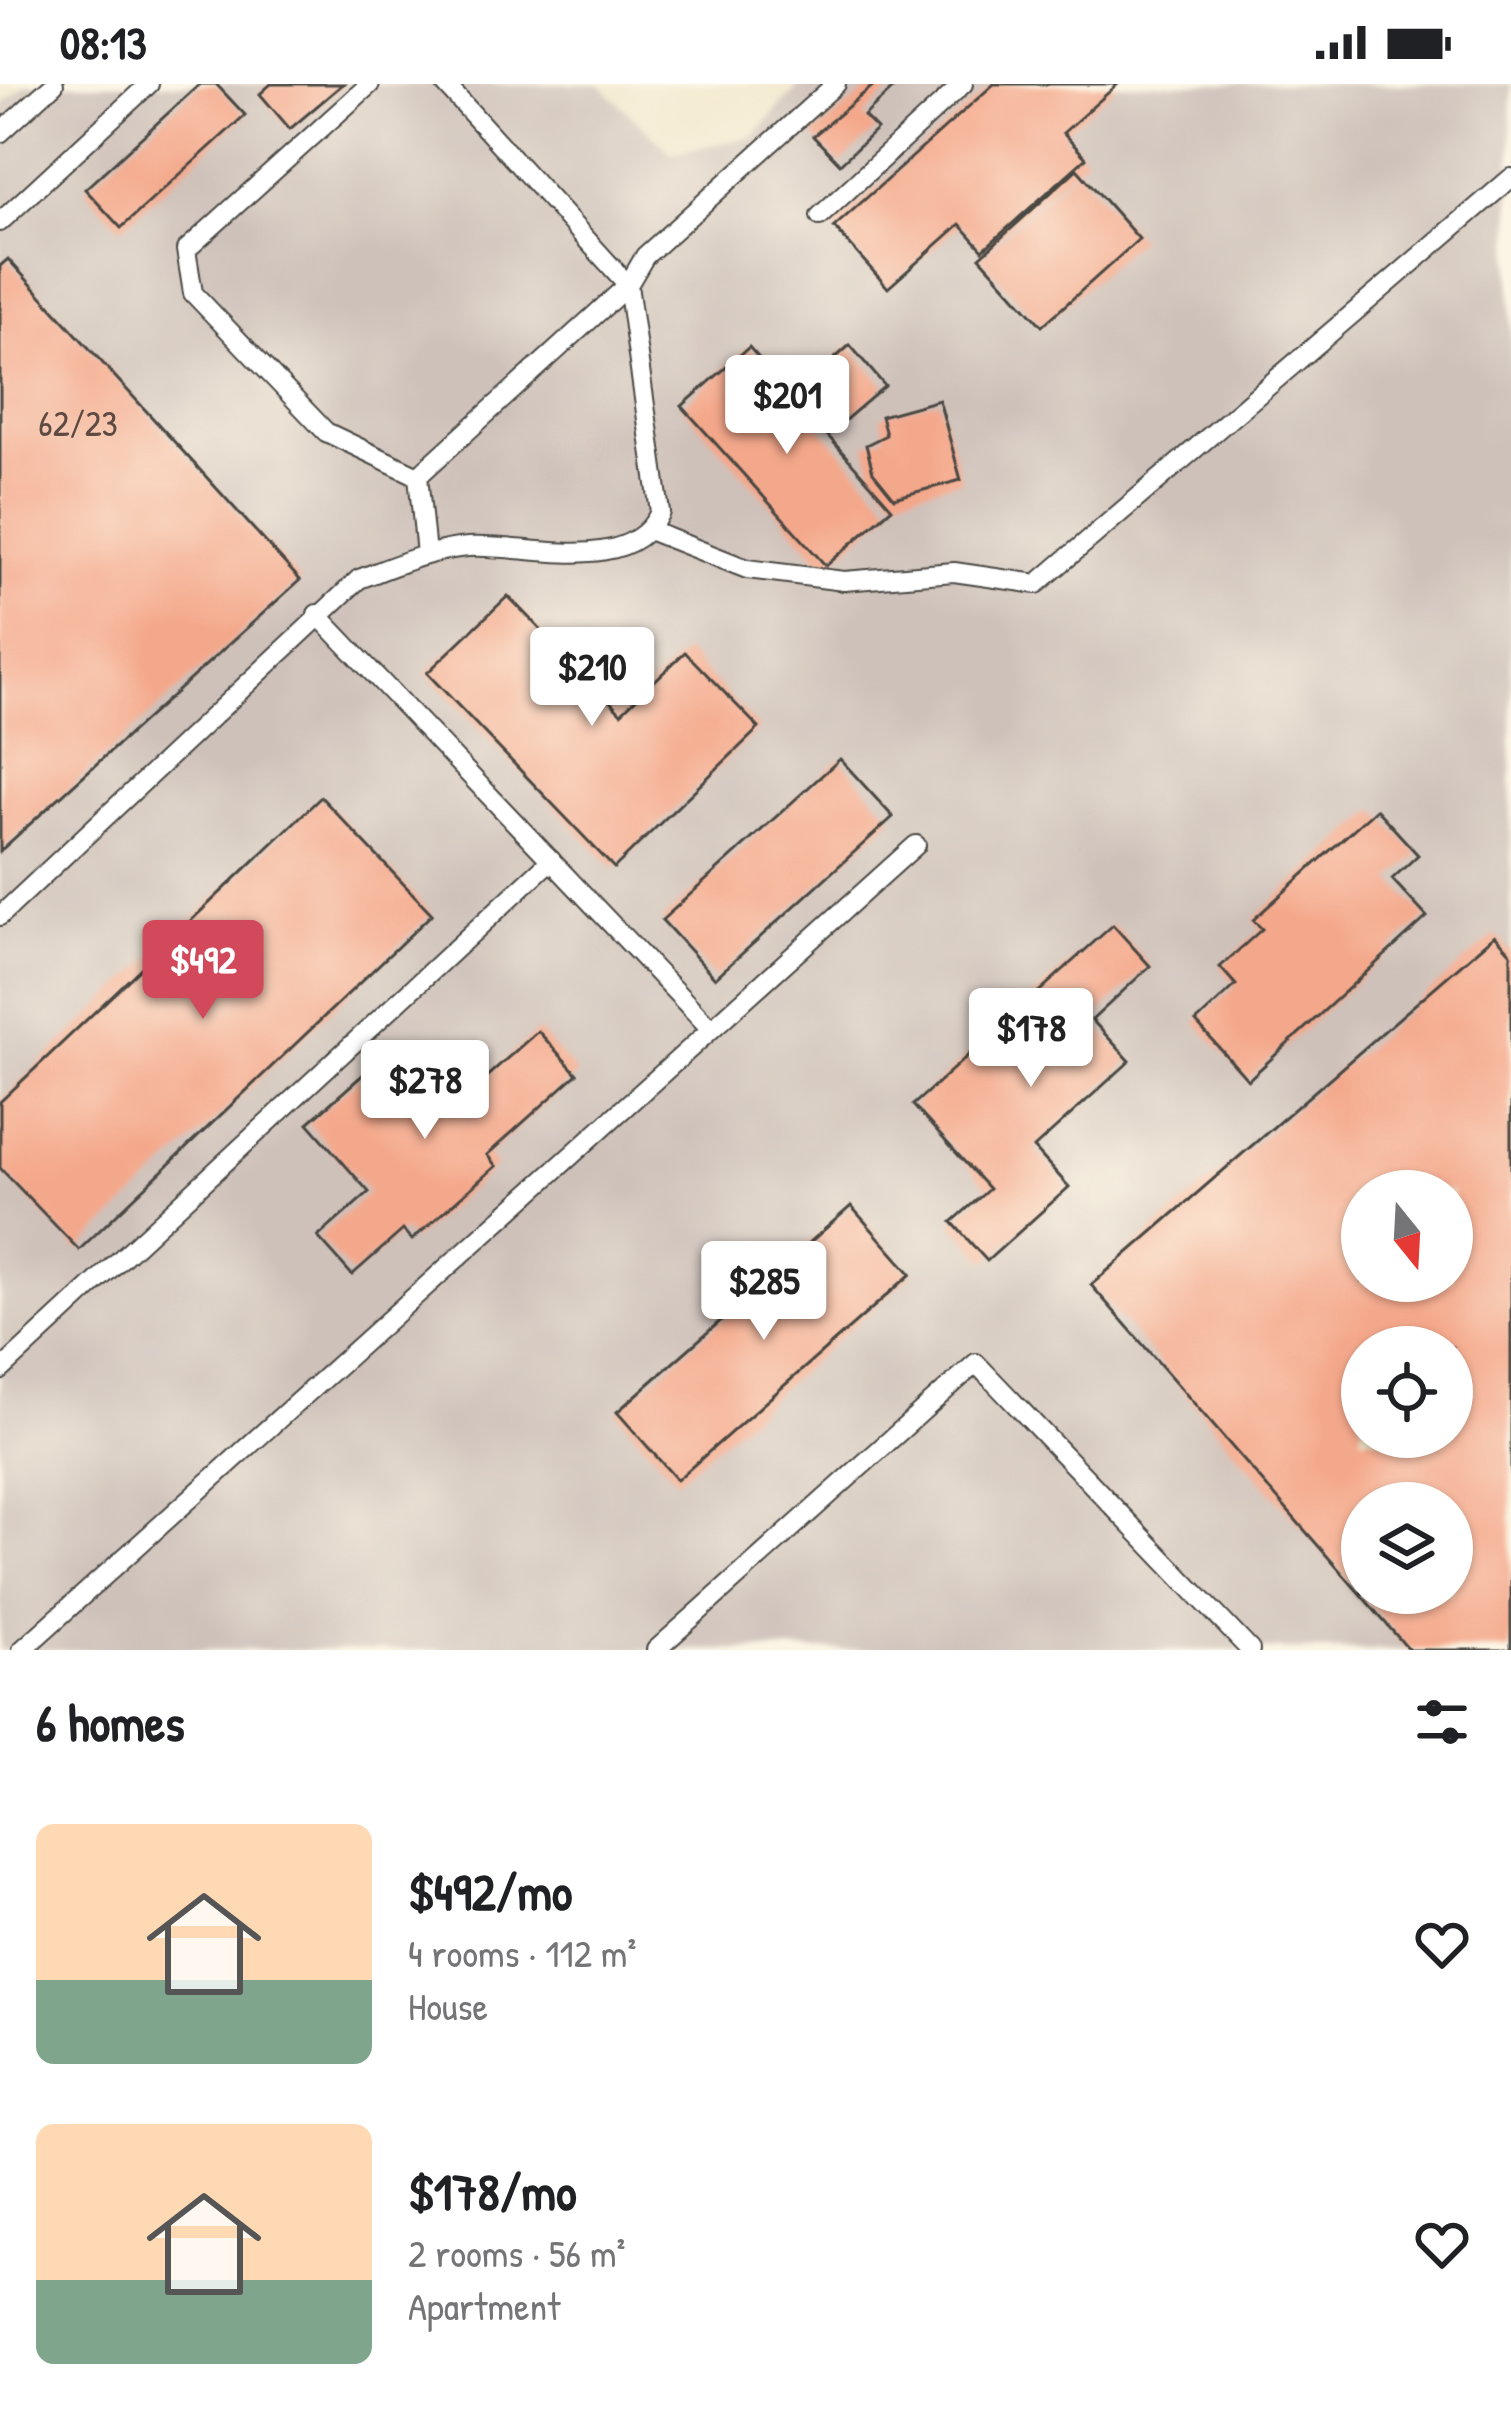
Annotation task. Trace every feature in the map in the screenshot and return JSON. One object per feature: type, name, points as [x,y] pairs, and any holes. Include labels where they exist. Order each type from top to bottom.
[{"type":"lane","points":[[0,133],[54,84]]},
{"type":"lane","points":[[0,222],[149,84]]},
{"type":"lane","points":[[370,84],[186,250],[185,271],[193,292],[326,432],[418,476]]},
{"type":"lane","points":[[0,916],[359,579],[426,554],[467,547],[586,551],[627,546],[651,532],[660,512],[628,285],[445,84]]},
{"type":"lane","points":[[418,476],[628,285],[645,256],[836,84]]},
{"type":"lane","points":[[820,216],[963,84]]},
{"type":"lane","points":[[651,532],[747,569],[844,581],[954,572],[1036,584],[1511,178]]},
{"type":"lane","points":[[418,476],[426,554]]},
{"type":"lane","points":[[317,614],[711,1029]]},
{"type":"lane","points":[[22,1650],[916,844]]},
{"type":"lane","points":[[0,1371],[551,860]]},
{"type":"lane","points":[[656,1650],[976,1363],[1250,1650]]},
{"type":"shaded area","points":[[26,84],[599,84],[671,153],[753,137],[800,84],[1511,84],[1511,1650],[0,1650],[0,107]]},
{"type":"building","points":[[200,84],[216,84],[245,115],[121,228],[85,189]]},
{"type":"building","points":[[271,84],[343,84],[290,129],[260,94]]},
{"type":"building","points":[[875,84],[898,84],[864,116],[877,129],[840,164],[813,136]]},
{"type":"building","points":[[994,84],[1118,84],[1063,133],[1086,158],[983,250],[960,224],[888,288],[834,227]]},
{"type":"building","points":[[1077,169],[1139,239],[1042,326],[980,257]]},
{"type":"building","points":[[8,259],[300,580],[0,851],[0,266]]},
{"type":"building","points":[[850,345],[885,386],[843,422],[808,382]]},
{"type":"building","points":[[749,347],[892,508],[826,566],[682,406]]},
{"type":"building","points":[[939,400],[961,480],[894,498],[873,472],[866,445],[886,435],[881,416]]},
{"type":"building","points":[[508,596],[621,713],[685,652],[759,728],[614,868],[427,673]]},
{"type":"building","points":[[840,759],[893,817],[715,978],[662,920]]},
{"type":"building","points":[[321,797],[432,914],[79,1250],[0,1168],[0,1102]]},
{"type":"building","points":[[1376,809],[1418,855],[1392,879],[1427,917],[1248,1080],[1196,1022],[1236,985],[1220,967],[1262,929],[1253,920]]},
{"type":"building","points":[[1113,925],[1150,966],[1092,1020],[1130,1061],[1034,1148],[1069,1187],[987,1261],[952,1222],[989,1189],[913,1105]]},
{"type":"building","points":[[1495,935],[1511,953],[1511,1650],[1409,1650],[1378,1614],[1473,1614],[1473,1482],[1341,1482],[1341,1572],[1091,1285]]},
{"type":"building","points":[[538,1031],[577,1074],[487,1155],[496,1166],[412,1240],[403,1230],[352,1275],[318,1237],[369,1192],[308,1123],[392,1049],[448,1111]]},
{"type":"building","points":[[851,1206],[911,1274],[677,1480],[617,1412]]}]
